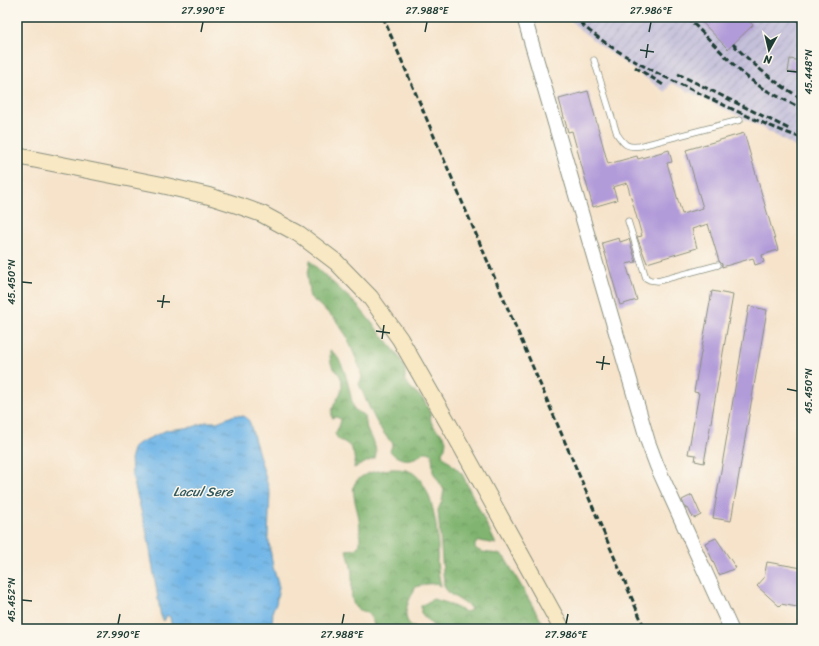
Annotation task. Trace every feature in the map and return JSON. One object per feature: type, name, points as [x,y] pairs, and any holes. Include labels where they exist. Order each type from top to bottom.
[{"type":"main road","points":[[17,156],[162,185],[209,196],[240,206],[262,214],[299,234],[336,262],[370,297],[400,339],[562,629]]},
{"type":"street","points":[[524,17],[648,442],[657,466],[731,629]]},
{"type":"lane","points":[[594,60],[617,134],[625,144],[632,147],[740,120]]},
{"type":"lane","points":[[628,221],[646,278],[650,280],[658,281],[718,264]]},
{"type":"shaded area","points":[[568,17],[802,17],[802,151],[763,128],[671,83],[665,92],[597,43],[578,28]]},
{"type":"green space","points":[[310,260],[358,306],[398,355],[405,368],[405,380],[424,400],[430,413],[431,422],[444,436],[446,441],[445,448],[442,452],[443,456],[462,474],[496,544],[479,541],[475,544],[475,548],[482,552],[498,554],[505,558],[546,629],[436,629],[421,613],[421,606],[433,599],[444,602],[466,612],[471,610],[469,606],[447,592],[444,585],[438,510],[442,501],[444,490],[433,472],[432,454],[424,452],[416,458],[402,459],[390,451],[393,443],[383,432],[365,399],[359,384],[362,378],[360,368],[346,335],[335,319],[310,297],[310,288],[307,278]]},
{"type":"green space","points":[[330,350],[340,361],[354,409],[365,416],[368,433],[376,450],[375,458],[354,468],[352,449],[350,446],[339,440],[335,434],[341,419],[336,417],[332,418],[332,413],[334,404],[340,394],[342,381],[339,374],[332,366]]},
{"type":"green space","points":[[392,469],[408,471],[413,473],[419,479],[429,496],[435,517],[438,547],[437,562],[441,586],[428,584],[416,587],[408,604],[406,618],[408,622],[416,629],[374,629],[373,621],[367,612],[356,608],[352,599],[352,572],[350,560],[346,550],[355,549],[360,544],[359,519],[353,490],[354,486],[358,479],[362,476],[377,471]]},
{"type":"water","name":"Lacul Sere","points":[[235,415],[247,418],[250,423],[270,493],[268,536],[273,567],[279,587],[276,604],[273,609],[272,629],[172,629],[170,617],[167,615],[164,621],[161,617],[148,538],[132,475],[131,456],[133,449],[137,444],[167,430],[193,427],[206,422],[217,422]]},
{"type":"building","points":[[697,17],[745,17],[753,25],[728,49]]},
{"type":"building","points":[[790,59],[802,61],[801,73],[788,72]]},
{"type":"building","points":[[588,91],[608,164],[637,156],[638,159],[669,150],[672,162],[667,163],[682,214],[703,208],[686,150],[744,133],[778,250],[762,255],[764,262],[755,265],[753,258],[722,267],[708,224],[692,229],[697,248],[647,263],[637,237],[642,236],[627,183],[613,187],[617,200],[593,207],[572,131],[568,132],[559,99]]},
{"type":"building","points":[[619,238],[620,242],[629,239],[636,262],[626,264],[637,300],[620,305],[602,243]]},
{"type":"building","points":[[712,291],[733,295],[704,463],[695,461],[696,455],[688,454],[699,393],[694,392]]},
{"type":"building","points":[[749,306],[767,310],[731,521],[713,518]]},
{"type":"building","points":[[692,495],[701,515],[695,518],[692,516],[688,508],[686,509],[682,500]]},
{"type":"building","points":[[716,538],[736,568],[719,575],[705,543]]},
{"type":"building","points":[[767,562],[802,568],[802,608],[781,604],[779,606],[757,586],[764,578]]},
{"type":"railway","points":[[383,17],[645,629]]},
{"type":"railway","points":[[574,17],[603,41],[634,61],[751,118],[802,138]]},
{"type":"railway","points":[[687,17],[743,74],[762,88],[802,109]]},
{"type":"railway","points":[[796,17],[802,26]]},
{"type":"railway","points":[[733,44],[766,74],[802,99]]},
{"type":"railway","points":[[635,67],[665,86]]},
{"type":"railway","points":[[678,74],[789,129]]}]
